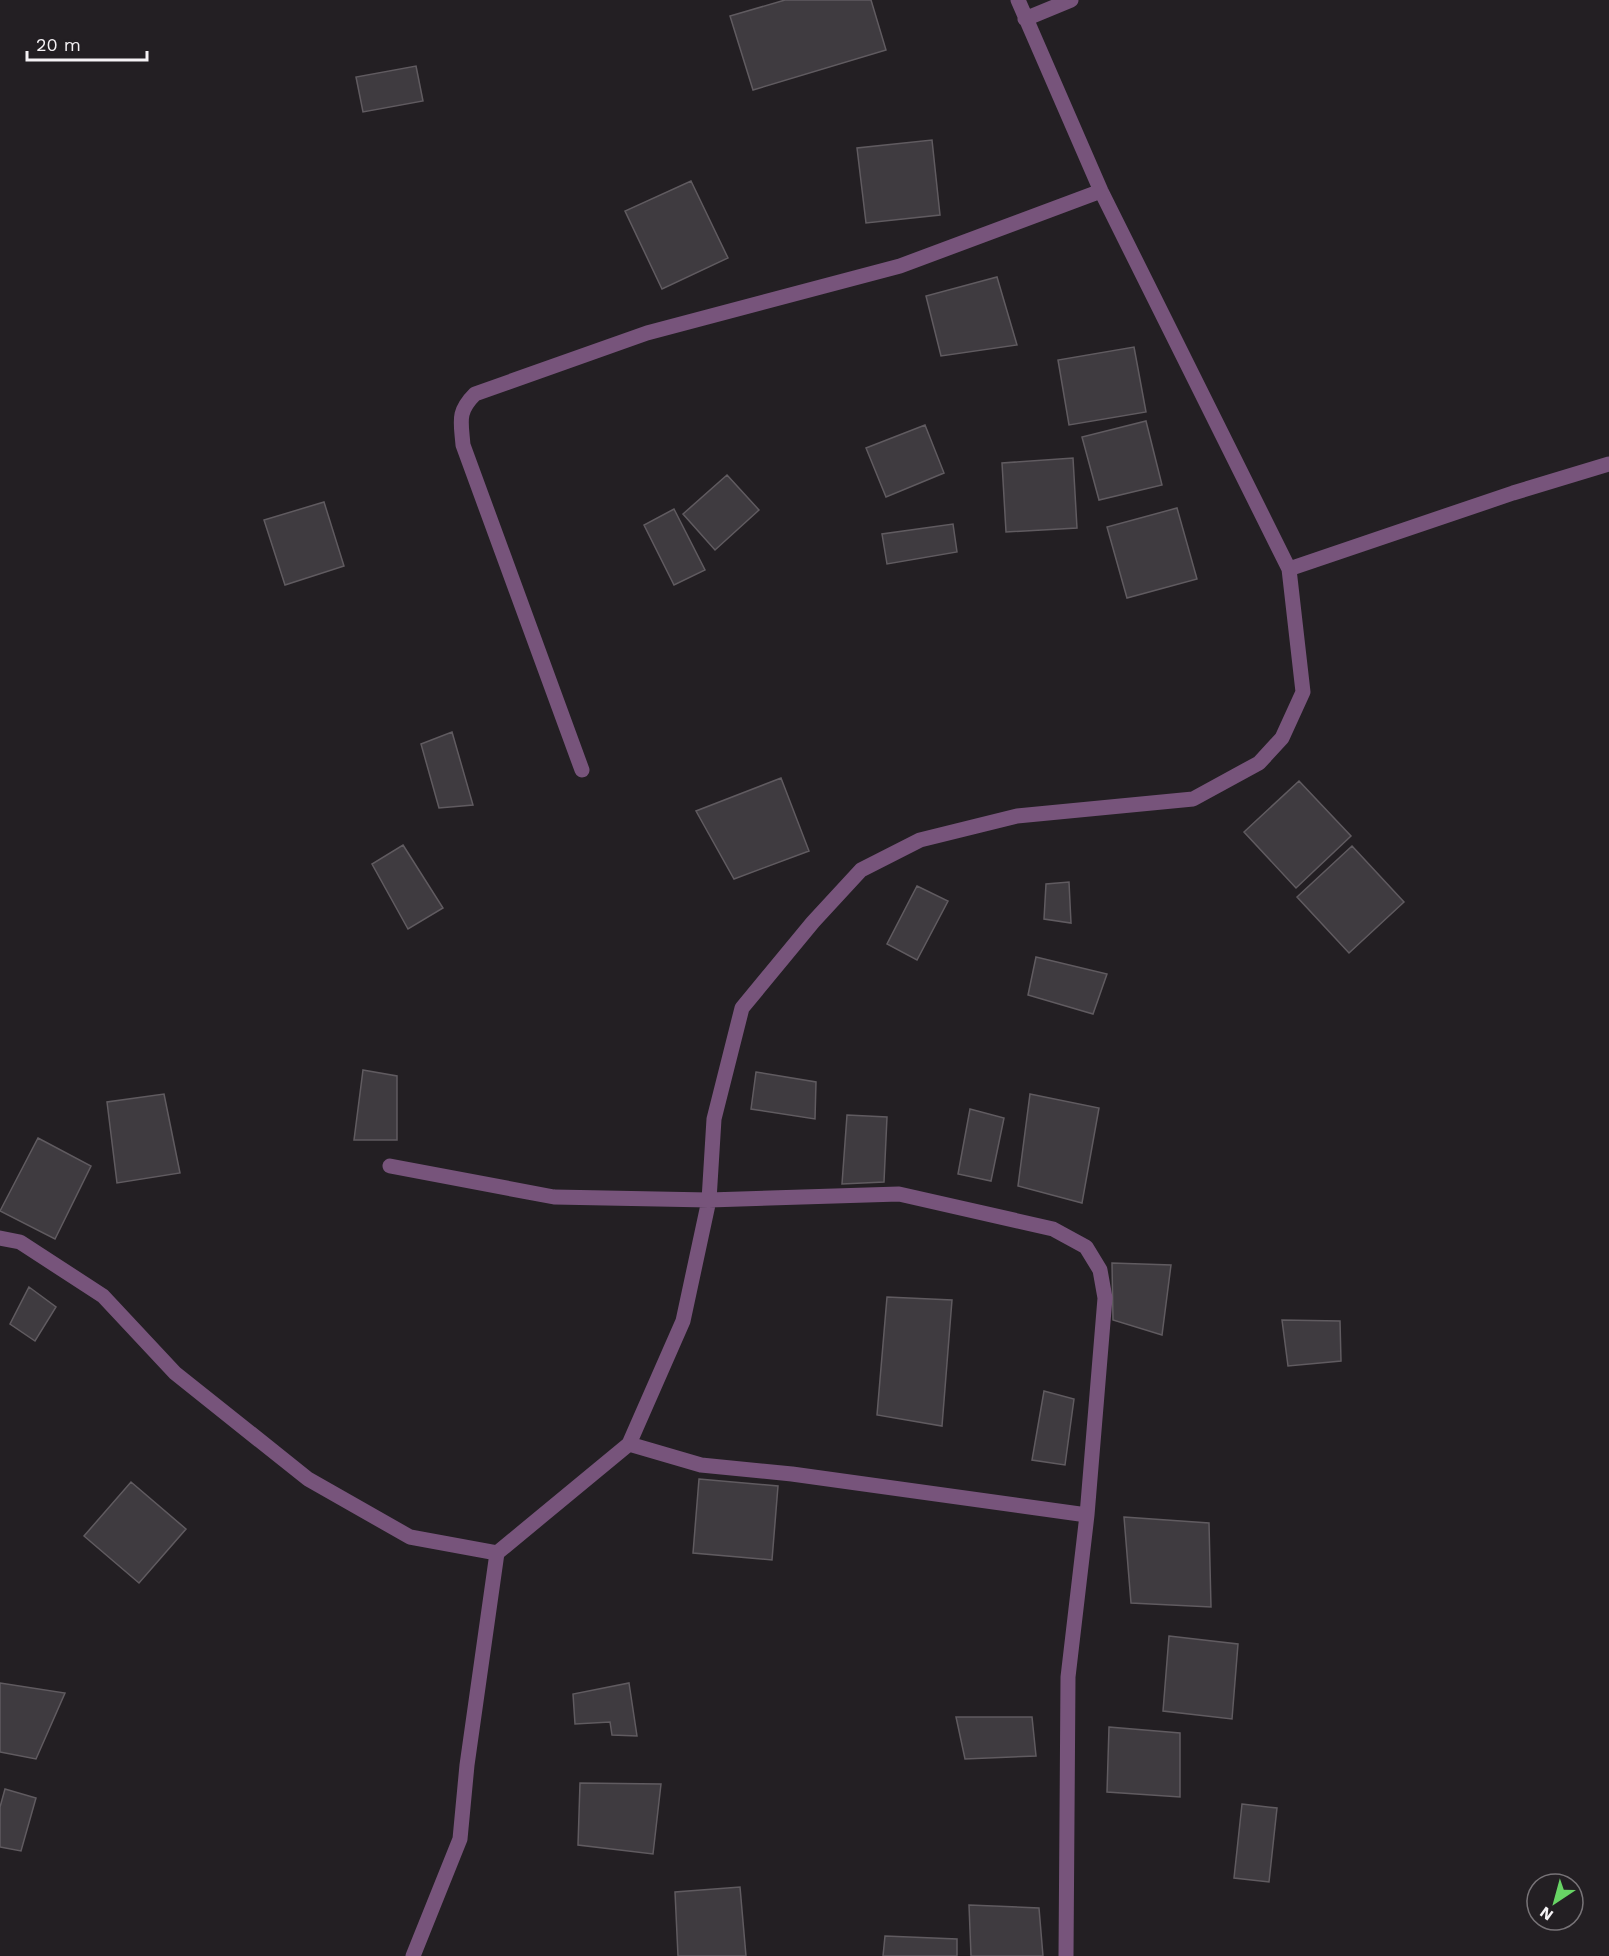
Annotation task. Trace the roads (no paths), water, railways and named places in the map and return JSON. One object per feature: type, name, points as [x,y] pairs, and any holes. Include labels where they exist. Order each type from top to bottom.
[{"type":"street","points":[[413,1956],[460,1839],[467,1765],[497,1554],[628,1444],[683,1321],[709,1200],[714,1119],[742,1008],[813,922],[861,870],[920,840],[1017,816],[1193,799],[1259,763],[1282,738],[1303,692],[1289,569],[1101,191],[1017,0]]},
{"type":"street","points":[[1025,19],[1071,0]]},
{"type":"street","points":[[582,770],[464,445],[460,418],[464,405],[475,394],[648,333],[900,266],[1101,191]]},
{"type":"street","points":[[1289,569],[1513,493],[1609,464]]},
{"type":"street","points":[[390,1166],[554,1197],[709,1200],[899,1194],[1053,1229],[1086,1247],[1100,1270],[1105,1298],[1086,1515],[1068,1677],[1066,1956]]},
{"type":"street","points":[[0,1238],[20,1242],[104,1296],[175,1373],[308,1479],[410,1537],[497,1554]]},
{"type":"street","points":[[628,1444],[701,1465],[792,1474],[1086,1515]]}]
